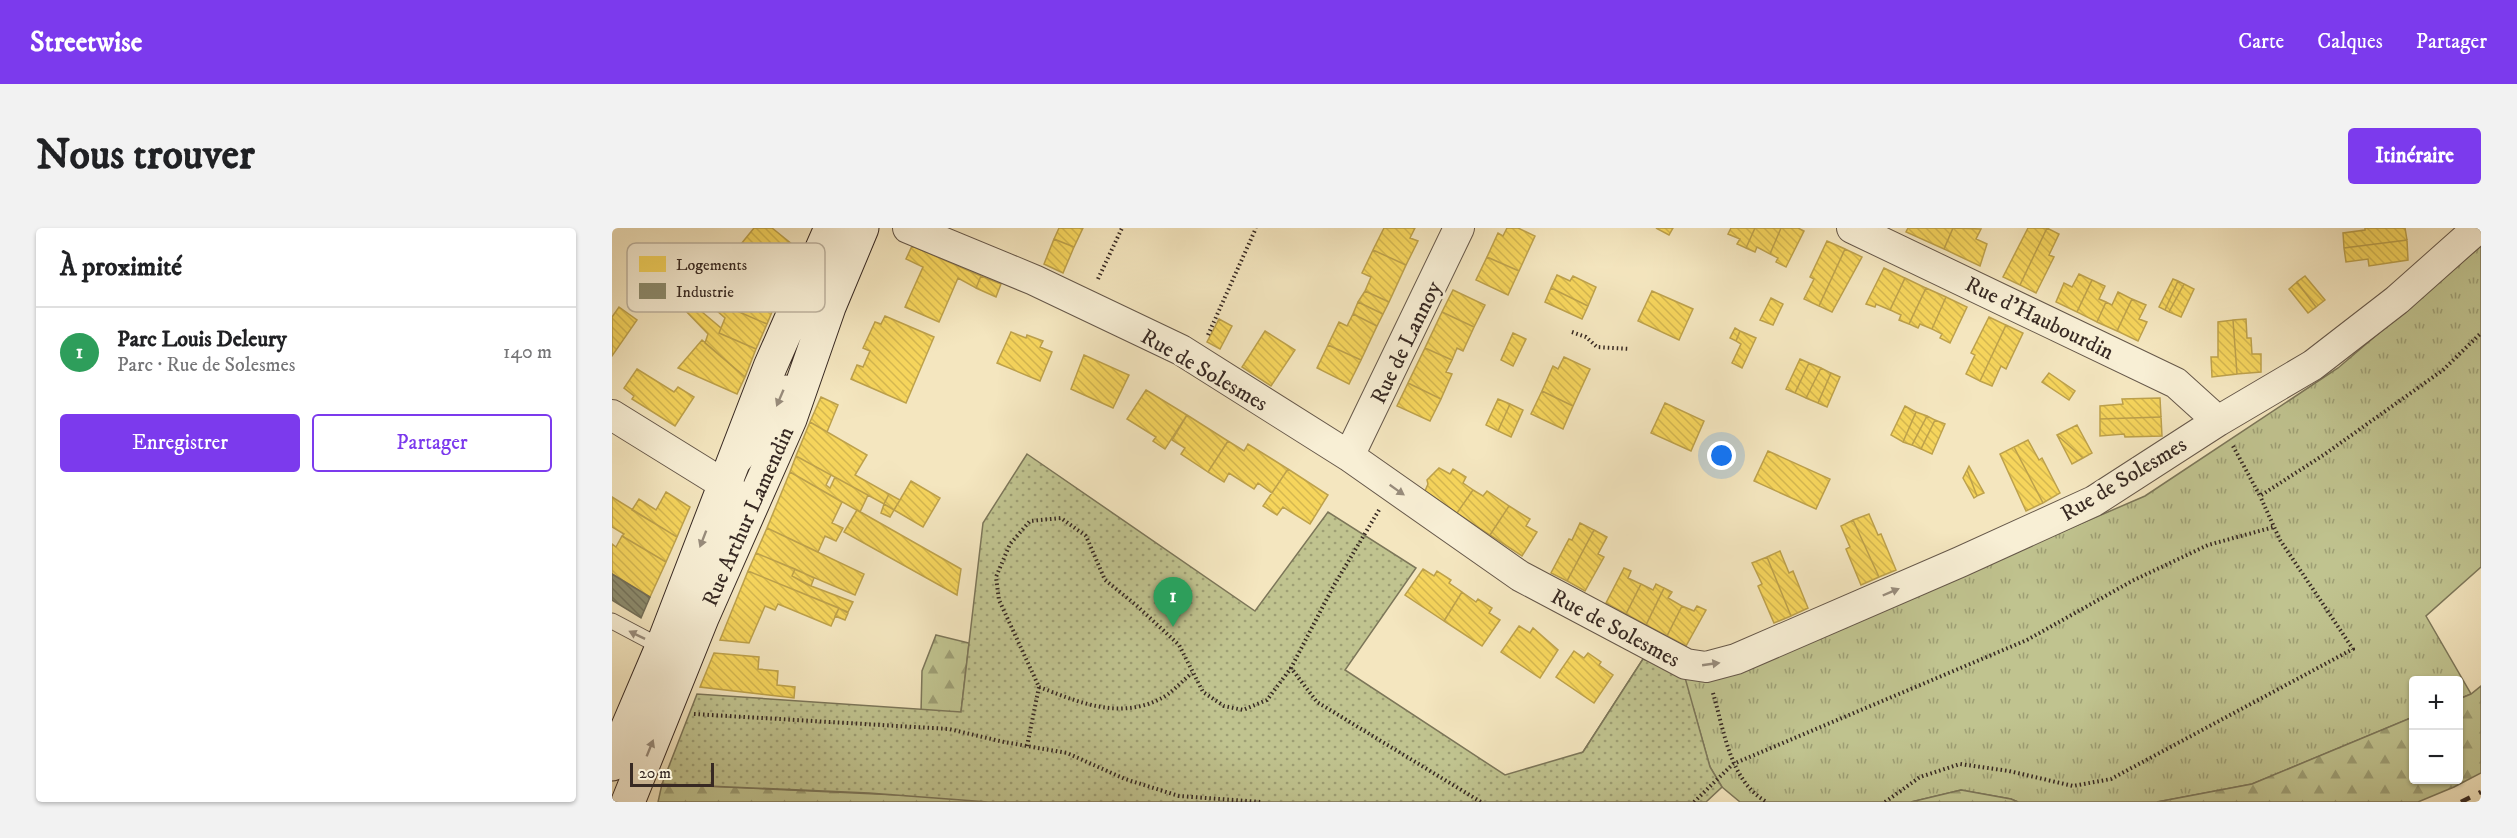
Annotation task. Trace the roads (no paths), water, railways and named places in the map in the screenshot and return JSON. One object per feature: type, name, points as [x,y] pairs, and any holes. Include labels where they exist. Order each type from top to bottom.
[{"type":"main road","name":"Rue Arthur Lamendin","points":[[825,243],[831,228]]},
{"type":"main road","name":"Rue Arthur Lamendin","points":[[612,764],[751,508],[790,419],[829,307],[862,228]]},
{"type":"main road","name":"Rue Arthur Lamendin","points":[[628,802],[664,712],[673,655],[725,485],[795,312]]},
{"type":"street","name":"Rue de Solesmes","points":[[908,228],[1034,280],[1197,360],[1349,456],[1520,576],[1686,664],[1706,667],[1736,659],[2094,501],[2218,421],[2313,365],[2397,300],[2469,231]]},
{"type":"street","name":"Rue de Lannoy","points":[[1349,456],[1459,228]]},
{"type":"street","name":"Rue d'Haubourdin","points":[[1852,228],[2176,383],[2218,421]]},
{"type":"street","points":[[612,415],[725,485],[751,508]]},
{"type":"lane","points":[[825,291],[851,228]]},
{"type":"lane","points":[[725,485],[762,442],[816,312]]},
{"type":"lane","points":[[612,621],[673,655]]},
{"type":"railway","points":[[2461,802],[2481,792]]},
{"type":"place","name":"Parc Louis Deleury","points":[[1173,627]]}]
